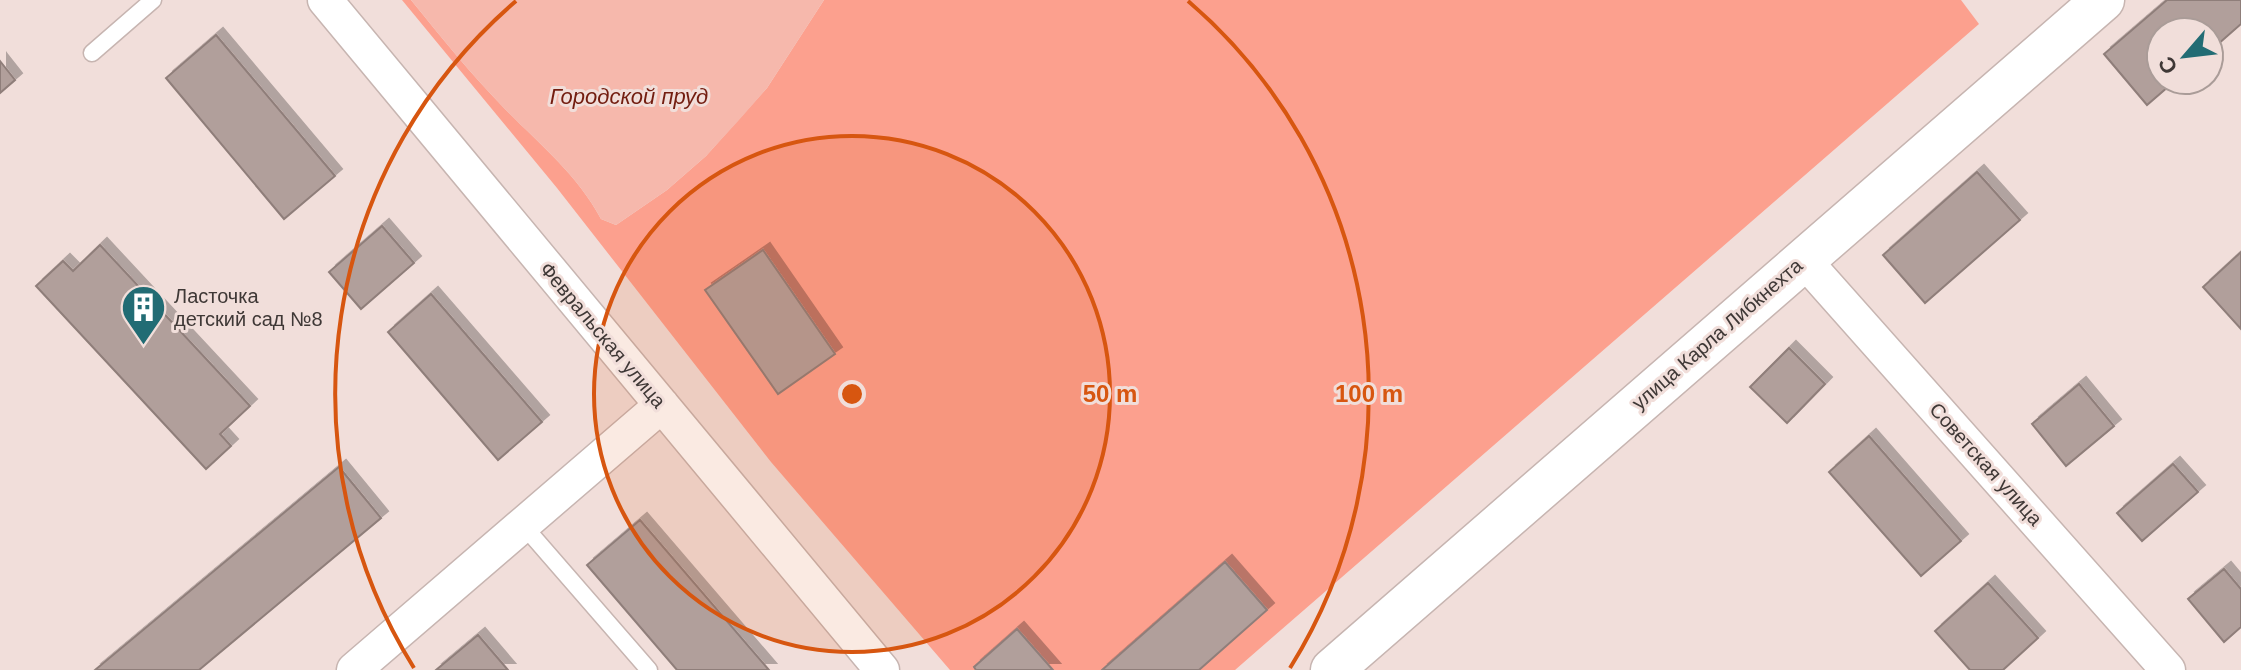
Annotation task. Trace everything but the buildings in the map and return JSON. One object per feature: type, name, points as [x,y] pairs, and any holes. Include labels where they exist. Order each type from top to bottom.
[{"type":"street","name":"Февральская улица","points":[[325,0],[882,670]]},
{"type":"street","name":"улица Карла Либкнехта","points":[[1332,670],[2103,0]]},
{"type":"street","name":"Советская улица","points":[[1803,259],[2168,670]]},
{"type":"street","points":[[354,670],[662,405]]},
{"type":"lane","points":[[92,53],[153,0]]},
{"type":"lane","points":[[523,525],[649,670]]},
{"type":"shaded area","points":[[402,0],[411,0],[480,82],[569,174],[601,219],[616,225],[667,190],[706,156],[767,88],[824,0],[1961,0],[1979,24],[1235,670],[950,670],[771,462],[557,188]]},
{"type":"water","name":"Городской пруд","points":[[411,0],[824,0],[767,88],[706,156],[667,190],[616,225],[601,219],[569,174],[480,82]]},
{"type":"place","name":"Ласточка детский сад №8","points":[[143,346]]}]
